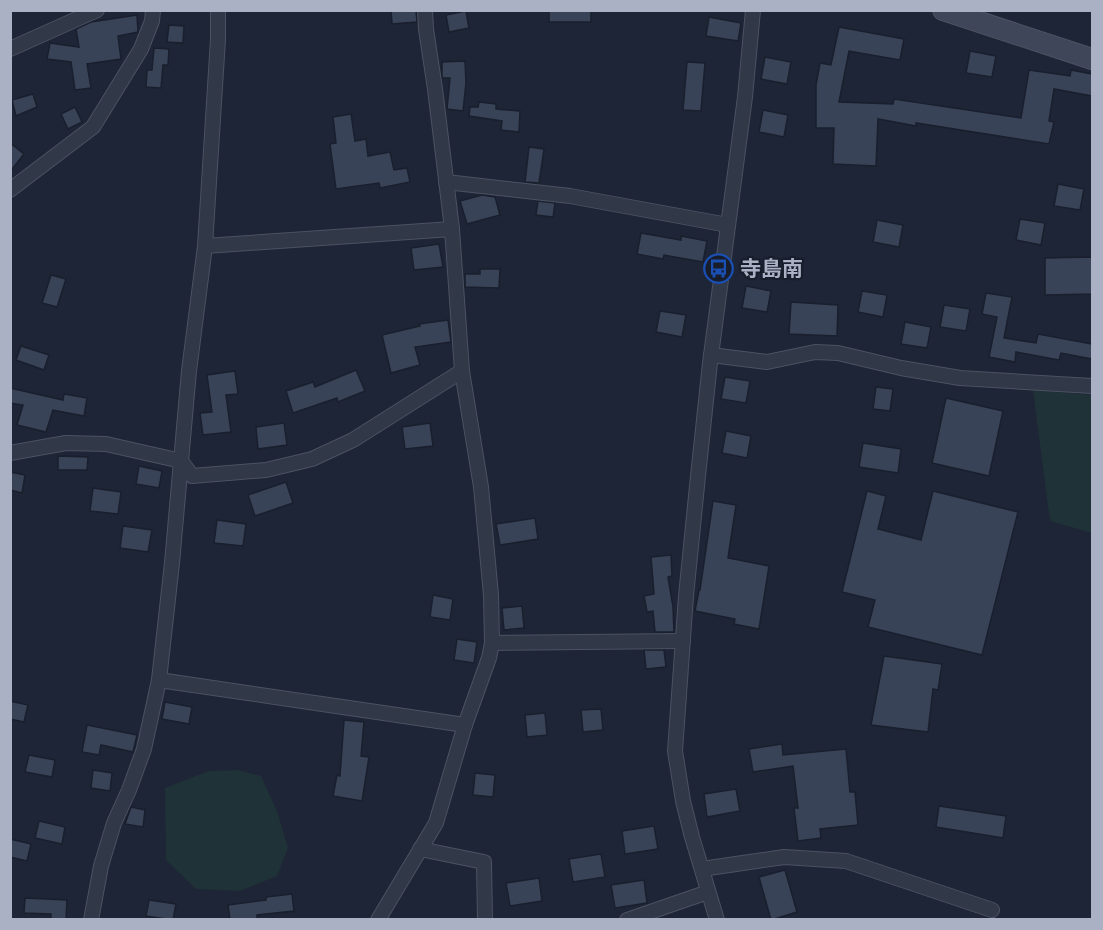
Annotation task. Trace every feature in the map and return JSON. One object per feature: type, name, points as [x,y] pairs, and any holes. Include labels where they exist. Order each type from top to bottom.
[{"type":"main road","points":[[943,10],[1092,58]]},
{"type":"street","points":[[10,49],[97,10]]},
{"type":"street","points":[[10,190],[93,127],[141,49],[152,21],[153,10]]},
{"type":"street","points":[[91,920],[101,866],[114,823],[144,749],[159,680],[205,246],[218,50],[218,10]]},
{"type":"street","points":[[378,920],[436,823],[492,643],[491,595],[481,487],[462,371],[452,229],[425,10]]},
{"type":"street","points":[[717,920],[683,801],[675,751],[696,487],[745,97],[753,10]]},
{"type":"street","points":[[446,182],[570,196],[728,225]]},
{"type":"street","points":[[205,246],[452,229]]},
{"type":"street","points":[[711,355],[767,362],[815,352],[838,353],[901,368],[960,378],[1092,386]]},
{"type":"street","points":[[10,453],[66,443],[106,444],[181,461],[192,476],[266,470],[312,459],[353,440],[462,371]]},
{"type":"street","points":[[492,643],[683,641]]},
{"type":"street","points":[[159,680],[465,725]]},
{"type":"street","points":[[420,849],[484,862],[484,920]]},
{"type":"street","points":[[702,869],[784,857],[846,861],[992,910]]},
{"type":"street","points":[[627,920],[708,892]]},
{"type":"green space","points":[[1033,390],[1092,395],[1092,533],[1050,521]]},
{"type":"green space","points":[[238,770],[261,776],[277,811],[288,848],[277,876],[240,891],[196,889],[166,860],[165,788],[209,771]]},
{"type":"building","points":[[391,10],[416,10],[417,22],[392,24]]},
{"type":"building","points":[[549,10],[591,10],[591,22],[549,22]]},
{"type":"building","points":[[466,11],[469,28],[449,32],[446,15]]},
{"type":"building","points":[[137,15],[138,32],[118,36],[121,59],[87,64],[91,88],[75,90],[71,62],[47,59],[50,43],[79,47],[76,29],[91,22]]},
{"type":"building","points":[[709,17],[741,23],[738,41],[706,36]]},
{"type":"building","points":[[169,25],[184,26],[183,43],[167,42]]},
{"type":"building","points":[[839,27],[904,39],[900,60],[849,51],[839,102],[893,104],[894,99],[1021,118],[1029,70],[1070,76],[1071,70],[1092,74],[1092,96],[1054,89],[1049,121],[1054,122],[1049,144],[878,119],[876,166],[833,164],[834,128],[816,128],[816,85],[820,63],[831,65]]},
{"type":"building","points":[[154,48],[169,49],[168,65],[163,65],[161,88],[146,87],[147,70],[152,70]]},
{"type":"building","points":[[970,51],[996,56],[992,77],[966,73]]},
{"type":"building","points":[[765,57],[791,62],[787,84],[761,79]]},
{"type":"building","points":[[465,61],[466,83],[463,111],[447,109],[450,78],[442,78],[442,62]]},
{"type":"building","points":[[687,62],[705,63],[701,111],[683,110]]},
{"type":"building","points":[[33,94],[37,107],[16,116],[12,100]]},
{"type":"building","points":[[479,102],[496,104],[496,109],[520,111],[519,132],[501,130],[502,121],[469,116],[470,107],[478,107]]},
{"type":"building","points":[[75,107],[82,122],[68,129],[61,114]]},
{"type":"building","points":[[763,110],[788,115],[784,137],[759,132]]},
{"type":"building","points":[[351,114],[355,141],[366,139],[368,156],[390,152],[394,170],[407,168],[410,182],[380,188],[379,183],[336,189],[330,144],[336,143],[333,117]]},
{"type":"building","points":[[10,143],[24,154],[10,172]]},
{"type":"building","points":[[529,147],[544,149],[539,183],[525,182]]},
{"type":"building","points":[[1058,184],[1084,189],[1080,210],[1054,206]]},
{"type":"building","points":[[482,195],[495,197],[500,215],[467,224],[460,201]]},
{"type":"building","points":[[538,201],[555,203],[553,217],[536,215]]},
{"type":"building","points":[[1020,219],[1045,223],[1041,245],[1016,240]]},
{"type":"building","points":[[877,220],[903,225],[899,247],[873,242]]},
{"type":"building","points":[[641,233],[681,240],[681,236],[707,241],[703,262],[664,255],[663,259],[637,254]]},
{"type":"building","points":[[439,244],[443,267],[414,270],[411,248]]},
{"type":"building","points":[[1092,257],[1092,294],[1045,295],[1045,258]]},
{"type":"building","points":[[480,269],[500,269],[499,288],[465,287],[465,274],[480,274]]},
{"type":"building","points":[[51,275],[66,279],[57,307],[42,303]]},
{"type":"building","points":[[746,286],[771,291],[767,312],[742,308]]},
{"type":"building","points":[[862,291],[887,295],[883,317],[858,312]]},
{"type":"building","points":[[986,293],[1012,297],[1004,338],[1036,343],[1038,334],[1092,344],[1092,359],[1061,353],[1059,360],[1016,352],[1015,362],[989,357],[997,317],[982,314]]},
{"type":"building","points":[[791,302],[838,305],[837,336],[789,334]]},
{"type":"building","points":[[944,305],[970,309],[966,331],[940,327]]},
{"type":"building","points":[[660,311],[686,315],[682,337],[656,332]]},
{"type":"building","points":[[448,320],[451,342],[415,347],[420,365],[391,373],[382,335],[420,326],[419,324]]},
{"type":"building","points":[[905,322],[931,327],[927,348],[901,344]]},
{"type":"building","points":[[21,346],[49,355],[44,370],[16,360]]},
{"type":"building","points":[[356,370],[365,391],[338,402],[337,398],[293,413],[286,391],[313,382],[315,387]]},
{"type":"building","points":[[235,371],[238,394],[226,395],[231,432],[203,435],[200,413],[212,412],[207,375]]},
{"type":"building","points":[[725,377],[750,381],[746,403],[721,399]]},
{"type":"building","points":[[876,387],[893,389],[890,411],[873,409]]},
{"type":"building","points":[[10,388],[63,400],[64,394],[87,398],[84,416],[53,410],[46,432],[17,425],[23,405],[10,403]]},
{"type":"building","points":[[946,398],[1003,411],[989,476],[932,463]]},
{"type":"building","points":[[284,423],[287,445],[258,449],[256,427]]},
{"type":"building","points":[[430,423],[433,446],[405,449],[402,427]]},
{"type":"building","points":[[726,431],[751,436],[747,458],[722,453]]},
{"type":"building","points":[[863,443],[901,449],[898,473],[859,467]]},
{"type":"building","points":[[58,456],[88,457],[87,470],[58,470]]},
{"type":"building","points":[[139,466],[162,471],[159,488],[136,484]]},
{"type":"building","points":[[10,472],[25,475],[22,493],[10,490]]},
{"type":"building","points":[[286,482],[293,503],[255,516],[248,495]]},
{"type":"building","points":[[93,488],[121,492],[118,514],[90,511]]},
{"type":"building","points":[[867,491],[886,496],[878,529],[921,540],[933,491],[1018,512],[982,655],[868,627],[875,600],[842,592]]},
{"type":"building","points":[[713,501],[736,505],[728,558],[769,566],[759,629],[734,624],[735,619],[695,611]]},
{"type":"building","points":[[535,518],[538,539],[500,545],[496,524]]},
{"type":"building","points":[[217,520],[246,524],[243,546],[214,543]]},
{"type":"building","points":[[123,526],[152,530],[148,552],[120,548]]},
{"type":"building","points":[[671,555],[672,576],[668,577],[674,632],[655,632],[653,611],[647,612],[644,596],[654,594],[651,557]]},
{"type":"building","points":[[433,595],[453,599],[450,620],[430,617]]},
{"type":"building","points":[[522,606],[524,628],[504,630],[502,608]]},
{"type":"building","points":[[457,639],[477,642],[474,663],[454,660]]},
{"type":"building","points":[[644,650],[664,650],[666,667],[646,669]]},
{"type":"building","points":[[884,656],[942,664],[938,690],[933,689],[928,732],[871,725]]},
{"type":"building","points":[[10,701],[28,705],[24,722],[10,719]]},
{"type":"building","points":[[165,702],[192,707],[189,724],[162,719]]},
{"type":"building","points":[[601,709],[603,730],[583,732],[581,710]]},
{"type":"building","points":[[545,713],[547,735],[527,737],[525,715]]},
{"type":"building","points":[[344,720],[364,722],[361,756],[369,757],[362,801],[333,796],[337,775],[340,776]]},
{"type":"building","points":[[87,725],[137,735],[133,752],[101,745],[99,755],[82,752]]},
{"type":"building","points":[[782,744],[783,755],[846,749],[850,792],[855,792],[858,825],[820,829],[821,838],[798,841],[794,808],[798,808],[793,766],[753,772],[749,749]]},
{"type":"building","points":[[29,755],[55,760],[52,777],[25,772]]},
{"type":"building","points":[[93,770],[112,773],[110,791],[91,788]]},
{"type":"building","points":[[475,773],[495,775],[493,797],[473,795]]},
{"type":"building","points":[[736,789],[740,811],[707,817],[704,794]]},
{"type":"building","points":[[939,806],[1006,816],[1003,838],[936,827]]},
{"type":"building","points":[[131,807],[145,810],[143,827],[125,824]]},
{"type":"building","points":[[39,821],[65,827],[62,844],[35,838]]},
{"type":"building","points":[[654,826],[658,849],[625,854],[622,831]]},
{"type":"building","points":[[10,839],[31,844],[27,861],[10,857]]},
{"type":"building","points":[[601,854],[605,877],[573,882],[569,859]]},
{"type":"building","points":[[785,870],[797,912],[771,920],[759,877]]},
{"type":"building","points":[[539,878],[542,901],[510,906],[506,883]]},
{"type":"building","points":[[644,880],[647,903],[615,908],[611,885]]},
{"type":"building","points":[[292,894],[294,911],[257,915],[257,919],[230,920],[228,905]]},
{"type":"building","points":[[25,898],[67,900],[66,920],[51,920],[51,914],[24,913]]},
{"type":"building","points":[[149,900],[176,904],[173,920],[146,916]]},
{"type":"place","name":"寺島南","points":[[719,269]]}]
